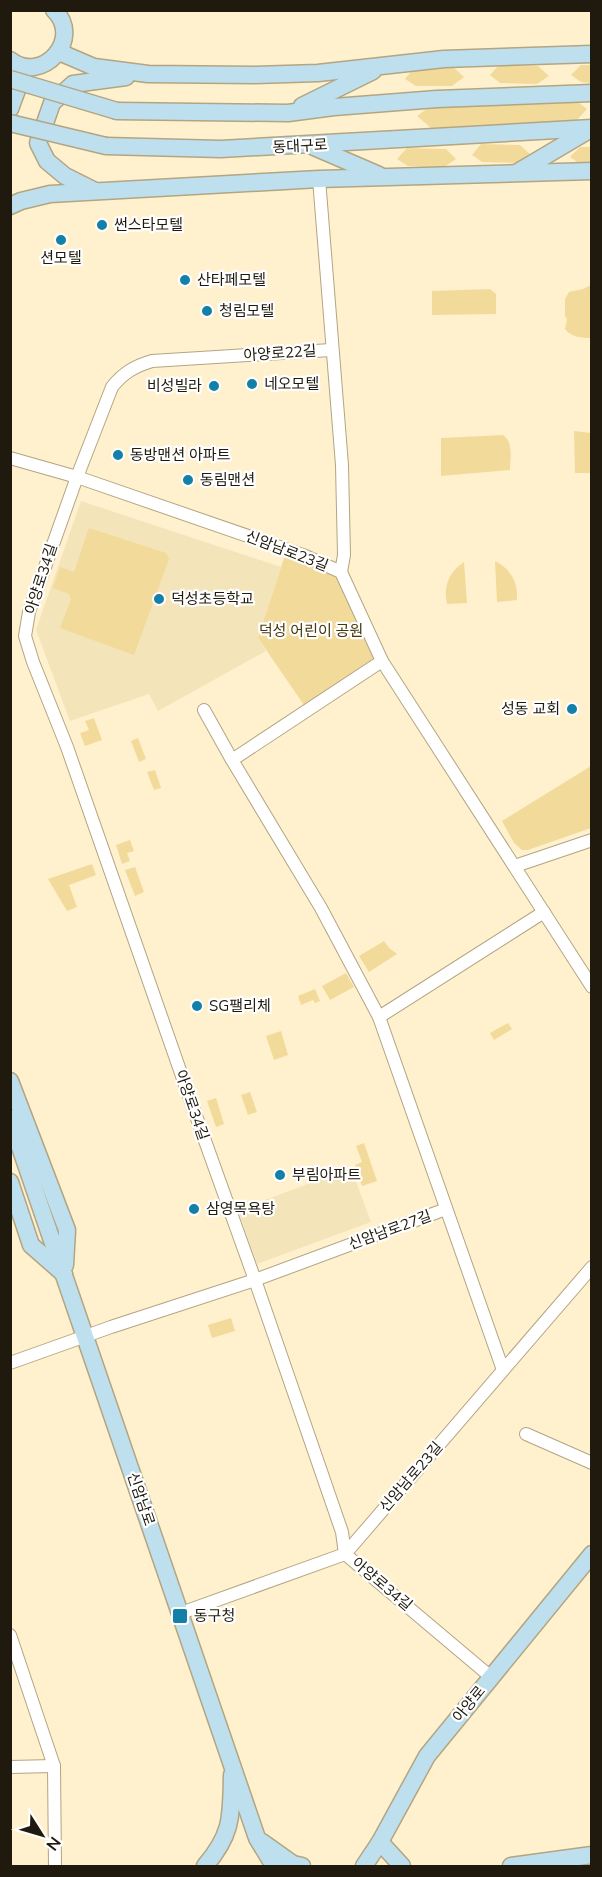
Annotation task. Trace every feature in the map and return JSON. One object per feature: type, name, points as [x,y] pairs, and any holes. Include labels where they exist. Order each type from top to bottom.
[{"type":"main road","points":[[10,110],[18,64],[37,67],[48,63],[59,52],[65,35],[57,12]]},
{"type":"main road","points":[[59,52],[94,67],[148,74],[255,75],[309,73],[444,59],[591,54]]},
{"type":"main road","points":[[288,113],[384,65]]},
{"type":"main road","points":[[96,192],[65,176],[47,161],[38,142],[52,103],[73,84],[148,74]]},
{"type":"main road","points":[[10,79],[117,111],[288,113],[334,106],[437,99],[591,93]]},
{"type":"main road","name":"동대구로","points":[[10,123],[106,146],[221,149],[591,128]]},
{"type":"main road","points":[[518,172],[591,128]]},
{"type":"main road","points":[[311,145],[384,177]]},
{"type":"main road","points":[[10,206],[50,194],[319,179],[591,171]]},
{"type":"main road","points":[[10,1081],[67,1230],[64,1275]]},
{"type":"main road","name":"신암남로","points":[[12,1124],[257,1838],[274,1866]]},
{"type":"main road","points":[[10,1182],[31,1245],[64,1275]]},
{"type":"main road","name":"아양로","points":[[364,1866],[380,1842],[427,1756],[591,1554]]},
{"type":"main road","points":[[205,1866],[220,1849],[231,1820],[232,1762]]},
{"type":"main road","points":[[257,1838],[293,1864],[302,1866]]},
{"type":"main road","points":[[380,1842],[402,1866]]},
{"type":"main road","points":[[523,1866],[591,1855]]},
{"type":"street","points":[[319,179],[331,350]]},
{"type":"street","name":"아양로22길","points":[[77,477],[112,387],[134,366],[152,361],[331,350],[342,465],[344,555],[341,572]]},
{"type":"street","name":"신암남로23길","points":[[10,458],[77,477],[303,555],[341,572],[382,661],[591,987]]},
{"type":"street","name":"아양로34길","points":[[77,477],[29,612],[25,636],[33,662],[67,747],[255,1280],[342,1532],[345,1554],[491,1677]]},
{"type":"street","points":[[232,760],[382,661]]},
{"type":"street","name":"신암남로27길","points":[[10,1363],[255,1280],[446,1209],[379,1017],[316,901],[204,710]]},
{"type":"street","points":[[514,866],[591,840]]},
{"type":"street","points":[[379,1017],[544,912]]},
{"type":"street","points":[[446,1209],[503,1370]]},
{"type":"street","name":"신암남로23길","points":[[181,1613],[345,1554],[591,1267]]},
{"type":"street","points":[[526,1434],[591,1463]]},
{"type":"street","points":[[10,1635],[54,1766],[55,1866]]},
{"type":"street","points":[[10,1767],[54,1766]]},
{"type":"shaded area","name":"덕성초등학교","points":[[81,501],[281,567],[258,638],[266,651],[158,711],[149,694],[70,721],[36,630]]},
{"type":"shaded area","points":[[351,1168],[371,1222],[257,1264],[238,1210]]},
{"type":"green space","points":[[499,65],[538,66],[549,76],[537,84],[500,83],[490,75]]},
{"type":"green space","points":[[581,65],[591,65],[591,83],[581,82],[571,75]]},
{"type":"green space","points":[[453,67],[464,77],[452,86],[416,86],[405,79],[414,68]]},
{"type":"green space","points":[[574,99],[587,109],[574,123],[431,128],[417,116],[431,106]]},
{"type":"green space","points":[[481,144],[520,145],[531,155],[519,163],[482,162],[472,155]]},
{"type":"green space","points":[[580,147],[591,147],[591,165],[580,164],[570,157]]},
{"type":"green space","points":[[407,148],[446,149],[456,159],[444,167],[408,166],[397,159]]},
{"type":"green space","points":[[591,285],[591,338],[584,338],[570,334],[565,329],[567,319],[565,299],[569,292]]},
{"type":"green space","points":[[490,289],[496,294],[496,314],[432,315],[432,291]]},
{"type":"green space","points":[[574,431],[591,433],[591,473],[575,473]]},
{"type":"green space","points":[[503,435],[510,446],[510,470],[441,476],[441,438]]},
{"type":"green space","points":[[89,528],[166,553],[169,559],[134,655],[60,628],[71,599],[69,594],[53,588],[60,567],[74,572]]},
{"type":"green space","name":"덕성 어린이 공원","points":[[286,552],[338,574],[378,661],[306,708],[258,638]]},
{"type":"green space","points":[[495,561],[512,577],[517,600],[497,602]]},
{"type":"green space","points":[[464,562],[467,603],[447,604],[448,580],[454,570]]},
{"type":"green space","points":[[94,718],[102,740],[85,746],[80,733],[89,730],[85,721]]},
{"type":"green space","points":[[138,738],[146,759],[139,762],[131,741]]},
{"type":"green space","points":[[591,766],[591,828],[528,850],[522,850],[514,843],[502,821]]},
{"type":"green space","points":[[155,770],[161,788],[154,790],[147,772]]},
{"type":"green space","points":[[130,840],[134,851],[127,853],[130,861],[122,864],[116,845]]},
{"type":"green space","points":[[92,864],[96,875],[69,885],[77,907],[67,911],[48,879]]},
{"type":"green space","points":[[135,867],[144,892],[135,896],[125,870]]},
{"type":"green space","points":[[384,941],[397,954],[369,972],[359,956]]},
{"type":"green space","points":[[346,973],[354,987],[330,1000],[322,986]]},
{"type":"green space","points":[[315,989],[320,1001],[315,1003],[313,1000],[301,1005],[298,996]]},
{"type":"green space","points":[[508,1023],[512,1029],[494,1040],[490,1033]]},
{"type":"green space","points":[[281,1031],[288,1055],[274,1060],[266,1036]]},
{"type":"green space","points":[[250,1092],[257,1112],[248,1115],[241,1095]]},
{"type":"green space","points":[[216,1098],[224,1124],[216,1127],[207,1101]]},
{"type":"green space","points":[[364,1143],[377,1181],[362,1186],[355,1165],[362,1162],[356,1146]]},
{"type":"green space","points":[[231,1318],[235,1331],[212,1338],[208,1325]]},
{"type":"place","name":"썬스타모텔","points":[[102,225]]},
{"type":"place","name":"션모텔","points":[[61,240]]},
{"type":"place","name":"산타페모텔","points":[[185,280]]},
{"type":"place","name":"청림모텔","points":[[207,311]]},
{"type":"place","name":"네오모텔","points":[[252,384]]},
{"type":"place","name":"비성빌라","points":[[214,386]]},
{"type":"place","name":"동방맨션 아파트","points":[[118,455]]},
{"type":"place","name":"동림맨션","points":[[188,480]]},
{"type":"place","name":"덕성초등학교","points":[[159,599]]},
{"type":"place","name":"성동 교회","points":[[572,709]]},
{"type":"place","name":"SG팰리체","points":[[197,1006]]},
{"type":"place","name":"부림아파트","points":[[280,1175]]},
{"type":"place","name":"삼영목욕탕","points":[[194,1209]]},
{"type":"place","name":"동구청","points":[[180,1616]]}]
